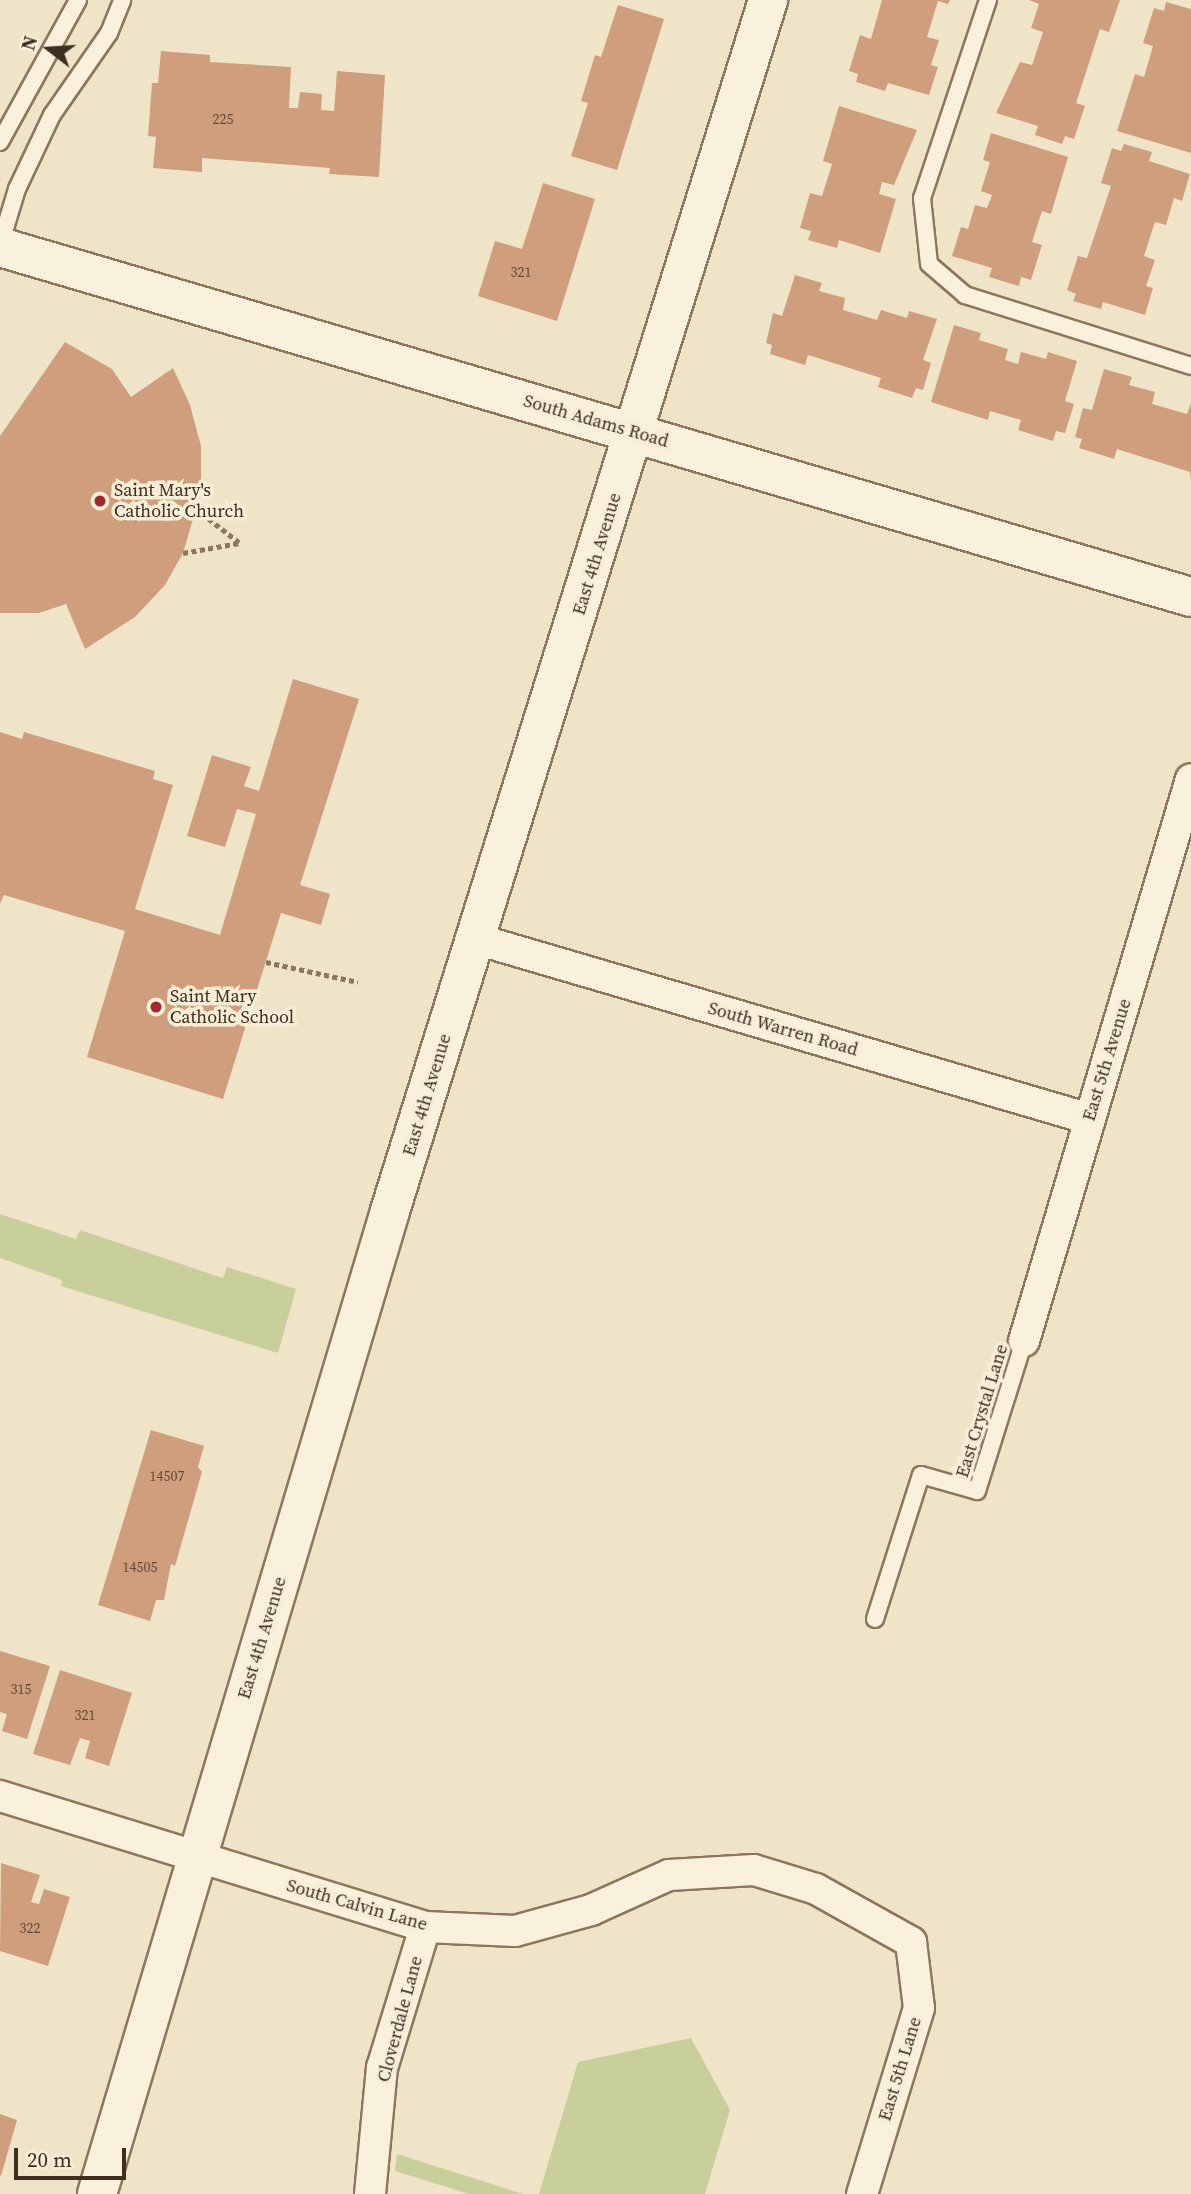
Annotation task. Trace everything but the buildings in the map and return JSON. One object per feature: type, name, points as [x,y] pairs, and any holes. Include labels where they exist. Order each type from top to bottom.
[{"type":"street","name":"East 4th Avenue","points":[[97,2194],[195,1857],[476,939],[768,0]]},
{"type":"street","name":"South Adams Road","points":[[0,246],[1191,597]]},
{"type":"street","name":"East 5th Avenue","points":[[1024,1341],[1191,779]]},
{"type":"street","name":"South Warren Road","points":[[476,939],[1090,1119]]},
{"type":"street","name":"South Calvin Lane","points":[[0,1796],[425,1927],[515,1931],[591,1910],[669,1875],[754,1870],[816,1889],[911,1942]]},
{"type":"street","name":"Cloverdale Lane","points":[[370,2194],[382,2068],[425,1927]]},
{"type":"street","name":"East 5th Lane","points":[[862,2194],[919,2008],[911,1942]]},
{"type":"lane","points":[[0,142],[78,0]]},
{"type":"lane","points":[[0,246],[17,189],[52,114],[109,33],[122,0]]},
{"type":"lane","points":[[988,0],[922,198],[929,264],[965,295],[1191,366]]},
{"type":"lane","name":"East Crystal Lane","points":[[875,1619],[921,1475],[977,1492],[1024,1341]]},
{"type":"path","points":[[183,553],[239,543],[198,510]]},
{"type":"path","points":[[266,962],[358,982]]},
{"type":"green space","points":[[0,1214],[76,1239],[80,1230],[223,1278],[227,1267],[296,1289],[278,1353],[61,1286],[62,1280],[0,1258]]},
{"type":"green space","points":[[691,2038],[730,2110],[705,2194],[539,2194],[578,2062]]},
{"type":"green space","points":[[397,2154],[523,2194],[469,2194],[395,2171]]},
{"type":"place","name":"Saint Mary's Catholic Church","points":[[100,501]]},
{"type":"place","name":"Saint Mary Catholic School","points":[[156,1007]]}]
